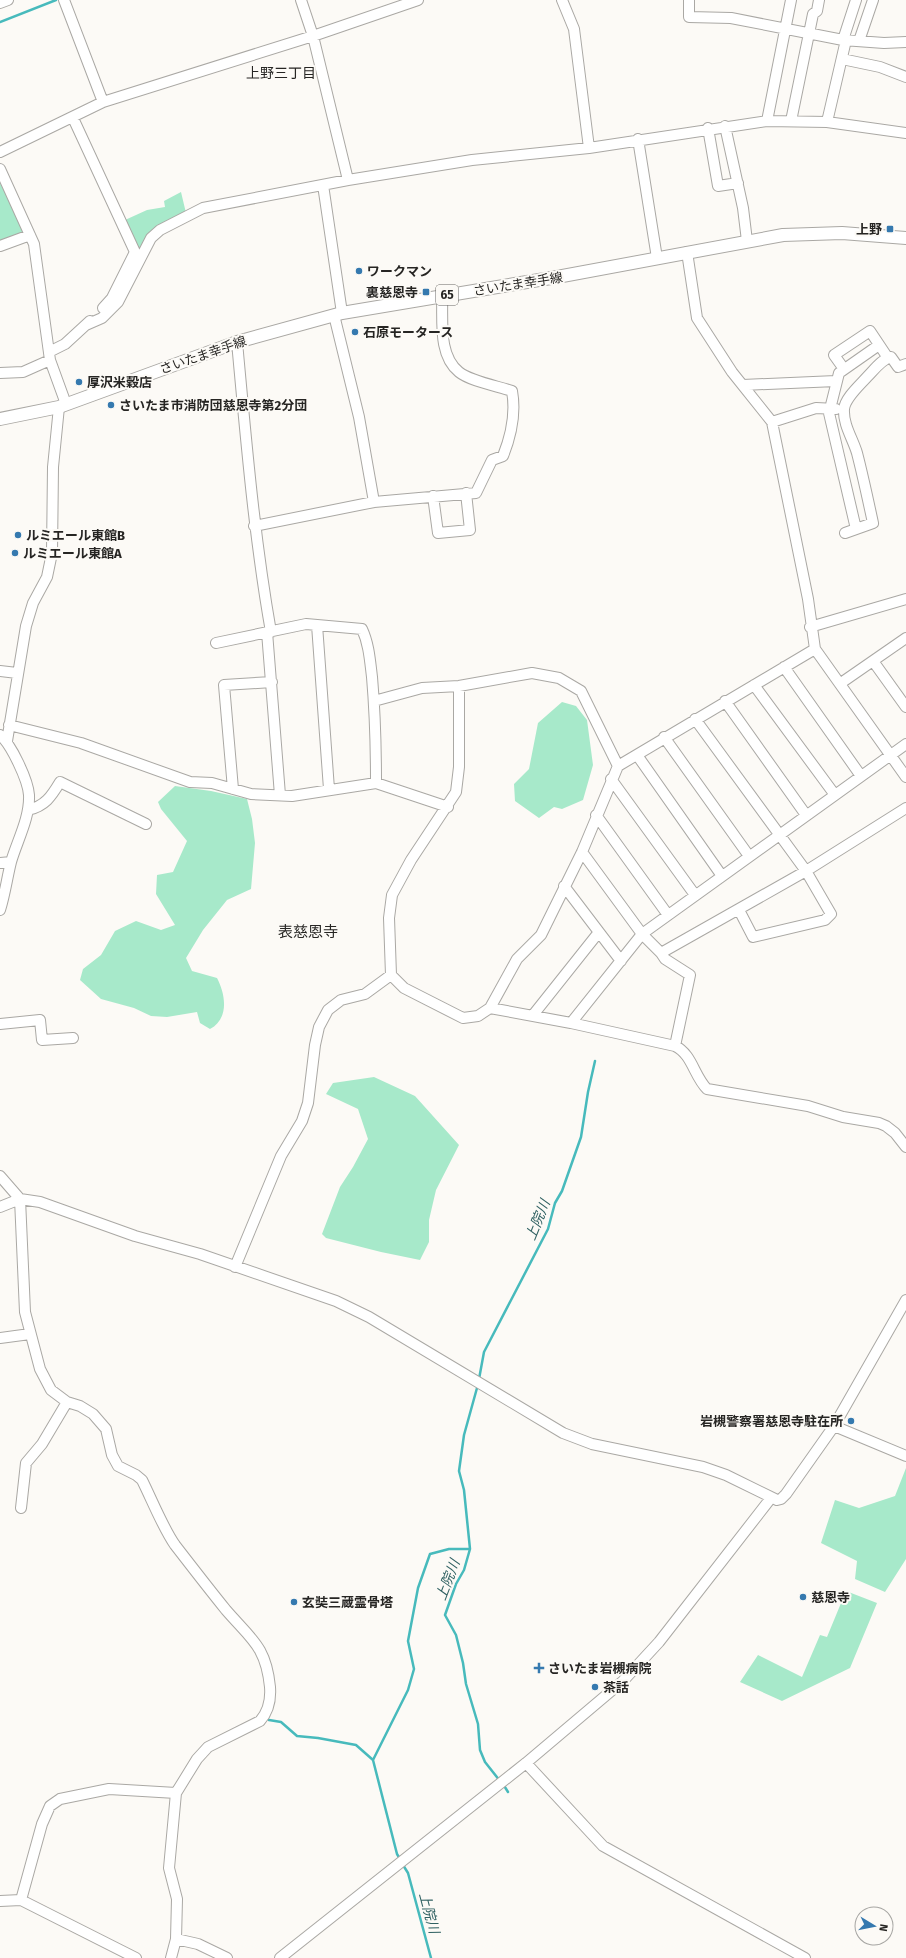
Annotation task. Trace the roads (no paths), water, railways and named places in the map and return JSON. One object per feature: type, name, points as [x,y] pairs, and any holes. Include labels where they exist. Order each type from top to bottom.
[{"type":"main road","name":"さいたま幸手線","points":[[0,419],[62,405],[237,342],[338,314],[783,235],[829,232],[906,238]]},
{"type":"street","points":[[0,3],[8,0]]},
{"type":"street","points":[[64,0],[103,102]]},
{"type":"street","points":[[301,0],[314,36],[348,180]]},
{"type":"street","points":[[0,152],[73,118],[103,102],[314,36],[418,0]]},
{"type":"street","points":[[562,0],[574,29],[589,148]]},
{"type":"street","points":[[690,0],[689,17],[731,18],[844,40],[884,43],[906,42]]},
{"type":"street","points":[[767,121],[791,0]]},
{"type":"street","points":[[791,122],[813,14],[817,11],[819,0]]},
{"type":"street","points":[[827,122],[842,59],[844,40],[856,0]]},
{"type":"street","points":[[859,41],[873,0]]},
{"type":"street","points":[[842,59],[880,67],[906,77]]},
{"type":"street","points":[[0,373],[23,372],[50,356],[65,344],[112,298],[135,252],[73,118]]},
{"type":"street","points":[[86,325],[102,318],[118,302],[151,238],[160,230],[203,208],[348,180],[472,160],[589,148],[708,128],[767,121],[827,122],[906,133]]},
{"type":"street","points":[[725,126],[743,208],[747,241]]},
{"type":"street","points":[[708,128],[718,186],[738,183]]},
{"type":"street","points":[[638,139],[657,258]]},
{"type":"street","points":[[0,910],[11,862],[28,810],[29,794],[22,773],[3,738],[9,724],[26,626],[33,603],[47,577],[52,553],[53,467],[62,405],[50,356],[34,244],[1,175]]},
{"type":"street","points":[[323,185],[338,314],[374,502]]},
{"type":"street","points":[[0,246],[30,235]]},
{"type":"street","points":[[687,252],[697,318],[743,385],[772,422],[808,599],[810,627],[814,649],[841,684],[906,777]]},
{"type":"street","points":[[254,526],[374,502],[476,493],[492,460],[504,456],[511,437],[514,400],[512,391],[459,372],[447,358],[443,339],[442,296]]},
{"type":"street","points":[[844,369],[834,355],[870,331],[888,358],[891,357],[898,367],[906,364]]},
{"type":"street","points":[[237,342],[254,526],[269,632],[280,795]]},
{"type":"street","points":[[856,529],[829,413],[839,373],[879,345]]},
{"type":"street","points":[[845,533],[873,523],[857,452],[846,425],[844,409],[846,403],[857,388],[888,358]]},
{"type":"street","points":[[743,385],[836,381]]},
{"type":"street","points":[[772,422],[816,408],[844,409]]},
{"type":"street","points":[[433,496],[438,533],[470,530],[466,493]]},
{"type":"street","points":[[810,627],[906,599]]},
{"type":"street","points":[[216,643],[306,624],[362,629],[366,638],[374,701],[376,783]]},
{"type":"street","points":[[317,625],[329,789]]},
{"type":"street","points":[[841,684],[873,661],[904,643]]},
{"type":"street","points":[[459,686],[459,766],[456,792],[448,807],[411,860],[392,895],[389,918],[391,975],[404,988],[463,1018],[478,1016],[490,1008],[517,959],[541,935],[582,852],[611,779],[618,766],[664,737],[814,649]]},
{"type":"street","points":[[873,661],[906,707]]},
{"type":"street","points":[[784,667],[861,776]]},
{"type":"street","points":[[0,671],[17,673]]},
{"type":"street","points":[[374,701],[422,688],[459,686],[532,673],[559,678],[581,690],[618,766]]},
{"type":"street","points":[[233,789],[224,685],[272,682]]},
{"type":"street","points":[[754,685],[835,795]]},
{"type":"street","points":[[725,701],[806,815]]},
{"type":"street","points":[[695,719],[778,835],[806,871],[830,910],[830,917],[825,920],[753,937],[739,910]]},
{"type":"street","points":[[9,724],[80,743],[190,782],[212,784],[251,794],[292,796],[329,789],[376,783],[448,807]]},
{"type":"street","points":[[664,737],[749,856]]},
{"type":"street","points":[[571,1023],[642,934],[906,744]]},
{"type":"street","points":[[637,755],[722,876]]},
{"type":"street","points":[[611,779],[695,895]]},
{"type":"street","points":[[28,810],[44,804],[60,782],[146,824]]},
{"type":"street","points":[[661,953],[806,871],[906,808]]},
{"type":"street","points":[[596,816],[668,915]]},
{"type":"street","points":[[582,852],[642,934],[665,959],[690,975],[675,1046]]},
{"type":"street","points":[[0,863],[11,862]]},
{"type":"street","points":[[564,886],[621,961]]},
{"type":"street","points":[[533,1015],[599,932]]},
{"type":"street","points":[[236,1267],[281,1156],[302,1121],[308,1103],[319,1027],[328,1010],[341,1000],[365,994],[391,975]]},
{"type":"street","points":[[490,1008],[533,1015],[675,1046],[681,1049],[687,1056],[702,1084],[707,1088],[808,1106],[842,1117],[879,1123],[895,1133],[906,1147]]},
{"type":"street","points":[[0,1024],[40,1020],[42,1040],[73,1038]]},
{"type":"street","points":[[0,1176],[20,1199],[25,1312],[40,1369],[51,1390],[67,1402],[80,1406],[93,1414],[106,1429],[112,1455],[118,1466],[136,1475],[142,1480],[174,1544],[227,1611],[249,1634],[261,1651],[268,1667],[271,1695],[266,1714],[260,1721],[208,1747],[197,1759],[176,1793],[169,1868],[177,1899],[176,1939],[171,1958]]},
{"type":"street","points":[[0,1207],[20,1199],[46,1204],[135,1236],[200,1254],[336,1301],[369,1318],[563,1433],[592,1444],[703,1467],[726,1475],[771,1498],[781,1499],[834,1426],[906,1300]]},
{"type":"street","points":[[0,1338],[30,1334]]},
{"type":"street","points":[[21,1508],[26,1463],[42,1444],[67,1402]]},
{"type":"street","points":[[834,1426],[906,1456]]},
{"type":"street","points":[[280,1958],[526,1763],[623,1681],[659,1642],[771,1498]]},
{"type":"street","points":[[526,1763],[603,1846],[805,1958]]},
{"type":"street","points":[[21,1900],[42,1824],[50,1806],[60,1799],[109,1788],[176,1793]]},
{"type":"street","points":[[0,1901],[21,1900],[136,1958]]},
{"type":"street","points":[[176,1939],[198,1944],[227,1958]]},
{"type":"waterway","points":[[0,22],[56,0]]},
{"type":"waterway","name":"上院川","points":[[479,1379],[484,1352],[548,1229],[555,1203],[562,1191],[581,1137],[588,1092],[595,1061]]},
{"type":"waterway","name":"上院川","points":[[477,1388],[464,1435],[459,1471],[464,1490],[470,1549],[464,1570],[456,1584],[445,1615],[456,1635],[463,1663],[466,1684],[478,1724],[480,1750],[485,1762],[500,1781]]},
{"type":"waterway","points":[[373,1760],[408,1690],[414,1669],[408,1641],[418,1588],[430,1554],[449,1549],[470,1549]]},
{"type":"waterway","points":[[269,1720],[281,1722],[297,1736],[356,1745],[373,1760],[397,1854],[400,1859]]},
{"type":"waterway","name":"上院川","points":[[503,1784],[508,1792]]},
{"type":"waterway","name":"上院川","points":[[403,1865],[408,1873],[431,1958]]},
{"type":"place","name":"上野","points":[[890,229]]},
{"type":"place","name":"ワークマン","points":[[359,271]]},
{"type":"place","name":"裏慈恩寺","points":[[426,292]]},
{"type":"place","name":"石原モータース","points":[[355,332]]},
{"type":"place","name":"厚沢米穀店","points":[[79,382]]},
{"type":"place","name":"さいたま市消防団慈恩寺第2分団","points":[[111,405]]},
{"type":"place","name":"ルミエール東館B","points":[[18,535]]},
{"type":"place","name":"ルミエール東館A","points":[[15,553]]},
{"type":"place","name":"岩槻警察署慈恩寺駐在所","points":[[851,1421]]},
{"type":"place","name":"慈恩寺","points":[[803,1597]]},
{"type":"place","name":"玄奘三蔵霊骨塔","points":[[294,1602]]},
{"type":"place","name":"さいたま岩槻病院","points":[[539,1668]]},
{"type":"place","name":"茶話","points":[[595,1687]]},
{"type":"district","name":"上野三丁目","points":[[281,73]]},
{"type":"district","name":"表慈恩寺","points":[[308,932]]}]
